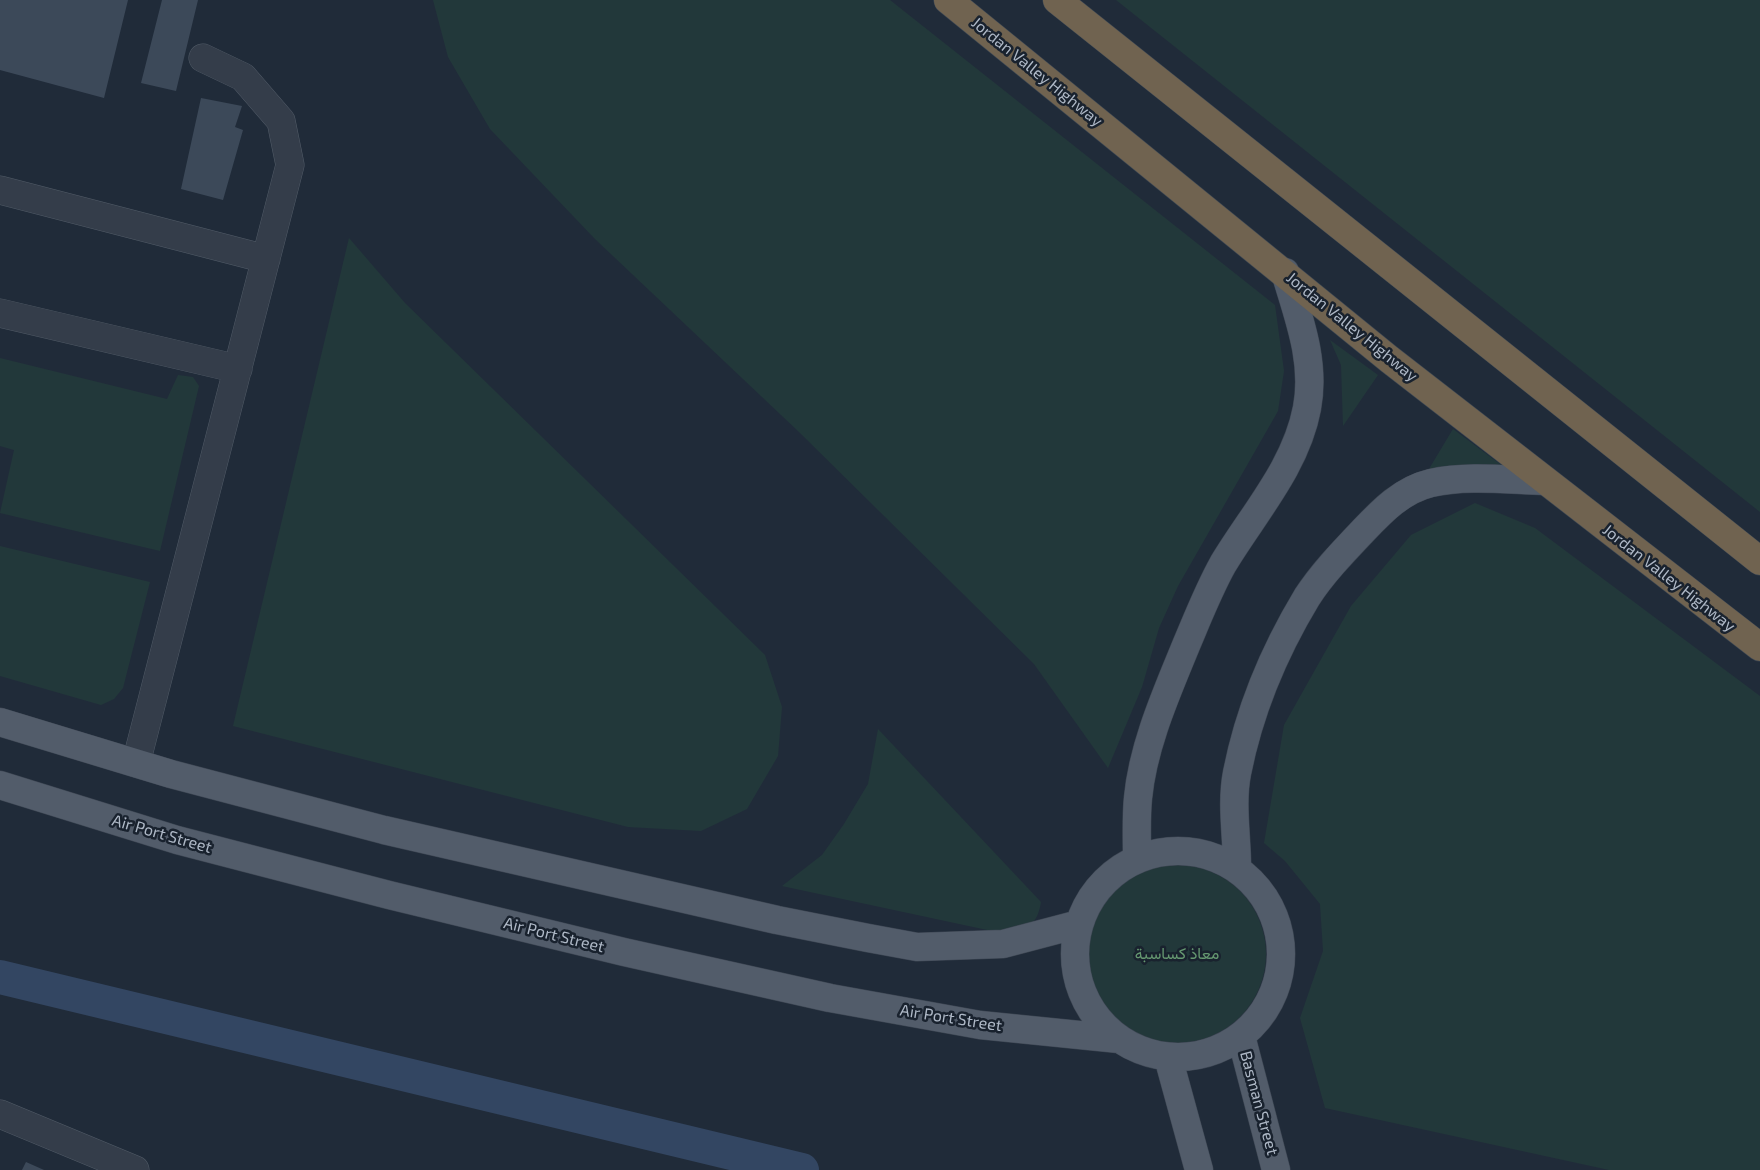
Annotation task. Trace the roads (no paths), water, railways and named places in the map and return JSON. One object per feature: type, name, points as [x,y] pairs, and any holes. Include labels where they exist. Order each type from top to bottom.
[{"type":"highway","name":"Jordan Valley Highway","points":[[948,0],[1390,359],[1544,481],[1760,647]]},
{"type":"highway","points":[[1057,0],[1760,561]]},
{"type":"main road","points":[[1137,858],[1138,798],[1142,774],[1163,703],[1222,566],[1280,475],[1296,445],[1307,408],[1310,372],[1304,334],[1285,272]]},
{"type":"main road","points":[[1236,867],[1234,809],[1236,775],[1247,731],[1284,640],[1308,596],[1334,562],[1383,509],[1406,493],[1430,484],[1472,479],[1544,481]]},
{"type":"main road","points":[[0,722],[136,763],[384,830],[777,920],[909,945],[1003,944],[1078,924]]},
{"type":"main road","name":"Air Port Street","points":[[0,785],[176,840],[389,895],[624,952],[830,998],[980,1025],[1119,1039]]},
{"type":"main road","points":[[1191,851],[1218,858],[1236,867],[1253,881],[1267,898],[1276,918],[1281,939],[1282,961],[1278,982],[1269,1003],[1257,1021],[1241,1036],[1211,1052],[1194,1056],[1168,1057],[1142,1051],[1119,1039],[1102,1025],[1089,1008],[1080,988],[1075,967],[1074,946],[1078,924],[1091,897],[1111,875],[1137,858],[1157,852],[1191,851]]},
{"type":"main road","name":"Basman Street","points":[[1241,1036],[1276,1170]]},
{"type":"main road","points":[[1168,1057],[1199,1170]]},
{"type":"street","points":[[136,763],[290,165],[281,121],[244,77],[203,58]]},
{"type":"street","points":[[0,190],[266,259]]},
{"type":"street","points":[[0,313],[238,369]]},
{"type":"street","points":[[0,1114],[135,1170]]},
{"type":"waterway","points":[[0,977],[802,1170]]},
{"type":"park label","name":"معاذ كساسبة","points":[[1177,954]]}]
